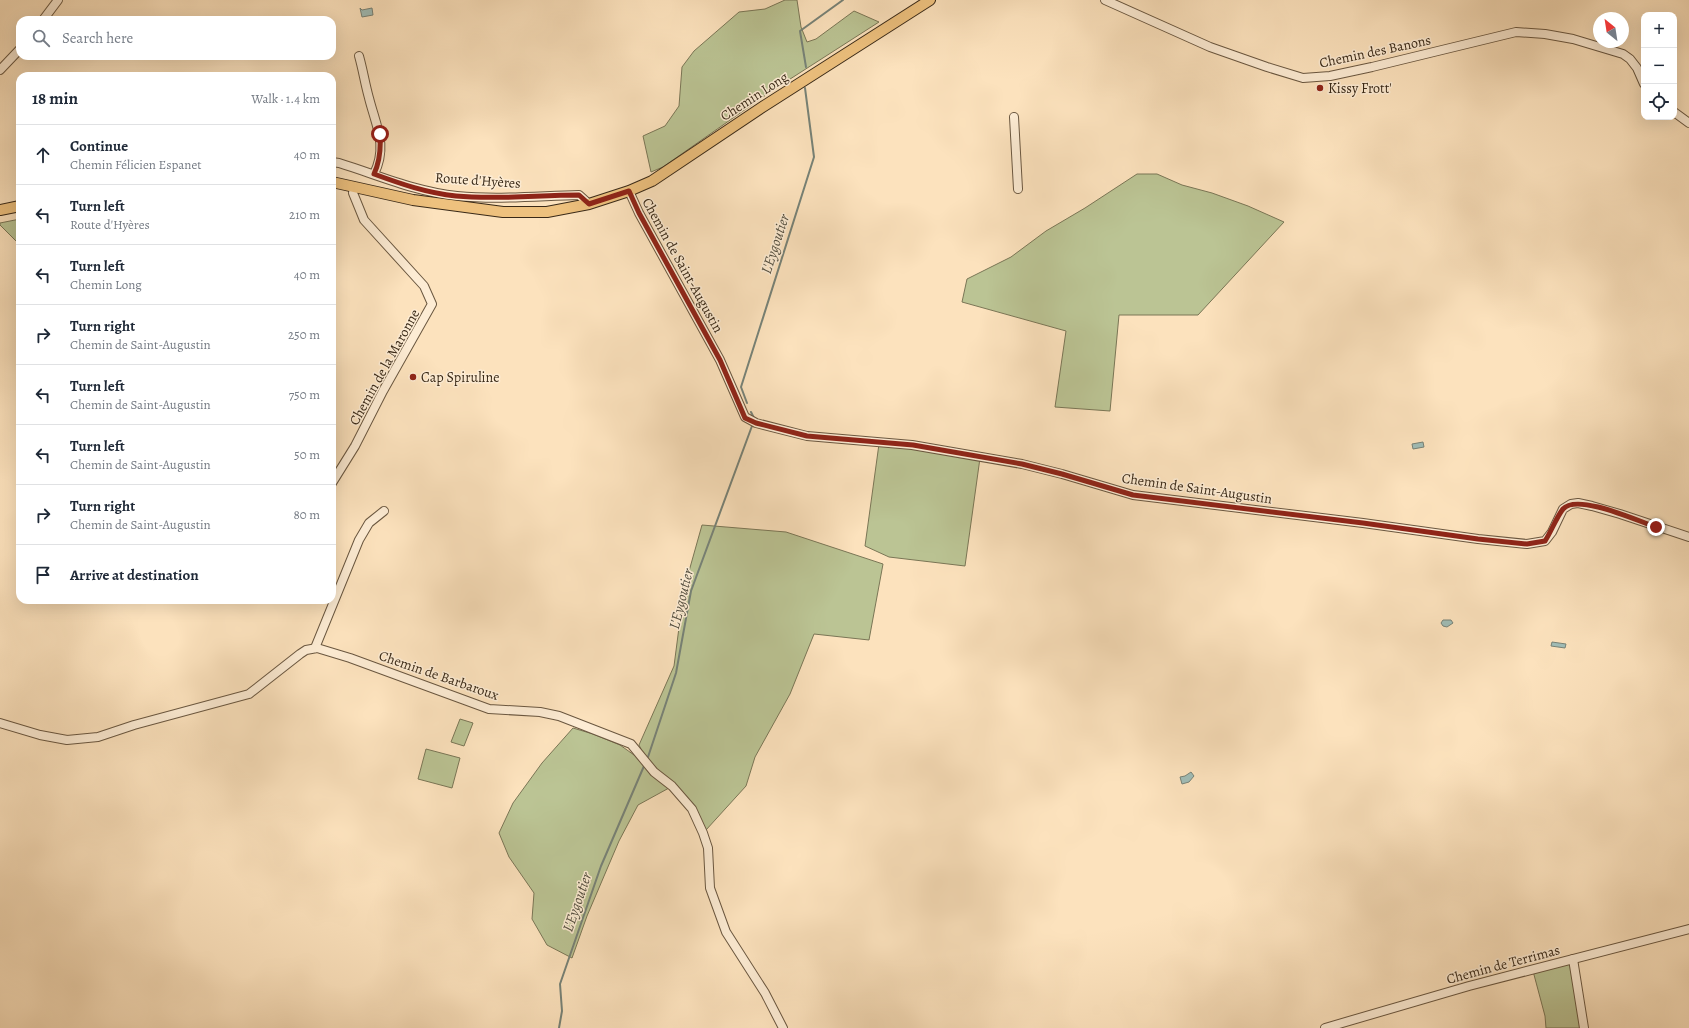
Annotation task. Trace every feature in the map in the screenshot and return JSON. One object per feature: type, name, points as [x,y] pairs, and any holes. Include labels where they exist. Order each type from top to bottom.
[{"type":"main road","name":"Chemin Long","points":[[569,208],[589,204],[629,191],[652,180],[671,169],[764,106],[930,0]]},
{"type":"main road","name":"Route d'Hyères","points":[[336,183],[419,201],[503,212],[548,212],[569,208]]},
{"type":"main road","points":[[0,210],[16,207]]},
{"type":"street","points":[[46,16],[58,0]]},
{"type":"street","name":"Chemin des Banons","points":[[1105,0],[1210,47],[1303,78],[1330,76],[1372,67],[1516,32],[1545,34],[1573,39],[1612,50],[1623,54],[1630,59],[1637,68],[1641,77]]},
{"type":"street","points":[[0,70],[16,53]]},
{"type":"street","points":[[358,56],[380,134],[381,148],[379,163],[374,174]]},
{"type":"street","points":[[1677,114],[1689,123]]},
{"type":"street","points":[[1014,117],[1018,189]]},
{"type":"street","name":"Route d'Hyères","points":[[336,163],[374,174],[416,189],[456,196],[500,198],[579,195],[589,204]]},
{"type":"street","name":"Chemin de la Maronne","points":[[336,477],[355,446],[383,390],[432,304],[424,286],[364,220],[353,193],[354,187]]},
{"type":"street","name":"Chemin de Saint-Augustin","points":[[629,191],[639,213],[720,360],[745,418],[756,423],[807,436],[912,445],[1001,460],[1062,474],[1133,495],[1363,523],[1478,539],[1527,544],[1545,541],[1552,532],[1563,509],[1571,504],[1578,503],[1620,514],[1689,538]]},
{"type":"street","points":[[336,596],[359,540],[369,523],[384,510]]},
{"type":"street","points":[[0,723],[40,735],[67,740],[98,737],[134,725],[249,694],[300,654],[306,650],[315,648],[333,604]]},
{"type":"street","name":"Chemin de Barbaroux","points":[[315,648],[350,658],[489,709],[540,712],[559,716],[631,744],[654,772],[672,786],[692,809],[708,848],[710,888],[726,932],[765,992],[784,1028]]},
{"type":"street","name":"Chemin de Terrimas","points":[[1325,1028],[1469,986],[1689,929]]},
{"type":"street","points":[[1573,959],[1584,1028]]},
{"type":"green space","points":[[785,0],[797,0],[801,27],[807,42],[816,39],[854,11],[879,22],[773,90],[663,167],[651,172],[643,136],[665,126],[679,106],[682,67],[694,51],[739,12],[765,9]]},
{"type":"green space","points":[[1137,174],[1157,174],[1182,185],[1212,193],[1248,206],[1284,222],[1198,315],[1119,315],[1110,411],[1055,407],[1066,331],[962,302],[967,279],[1011,257],[1046,231],[1085,208]]},
{"type":"green space","points":[[16,220],[16,241],[0,225],[0,223]]},
{"type":"green space","points":[[879,444],[980,458],[965,566],[889,557],[865,546]]},
{"type":"green space","points":[[702,525],[786,532],[883,564],[869,640],[814,634],[790,694],[755,757],[746,786],[706,830],[682,793],[673,782],[647,759],[639,745],[674,666],[684,589]]},
{"type":"green space","points":[[460,719],[473,723],[464,746],[451,742]]},
{"type":"green space","points":[[573,728],[620,745],[634,755],[651,773],[669,788],[638,805],[619,841],[587,916],[572,958],[547,945],[532,919],[534,893],[509,857],[499,833],[513,803],[542,763]]},
{"type":"green space","points":[[426,749],[460,758],[452,788],[418,779]]},
{"type":"green space","points":[[1572,961],[1581,1028],[1546,1028],[1545,1016],[1533,971]]},
{"type":"water","points":[[360,8],[362,10],[372,8],[373,15],[362,17]]},
{"type":"water","points":[[1423,442],[1424,447],[1413,449],[1412,444]]},
{"type":"water","points":[[1443,620],[1451,620],[1453,623],[1447,627],[1443,626],[1441,623]]},
{"type":"water","points":[[1552,642],[1566,644],[1565,648],[1551,646]]},
{"type":"water","points":[[1191,772],[1194,776],[1189,782],[1182,784],[1180,777]]},
{"type":"waterway","name":"L'Eygoutier","points":[[806,67],[800,31],[843,0]]},
{"type":"waterway","name":"L'Eygoutier","points":[[747,403],[741,387],[814,157],[805,88]]},
{"type":"waterway","name":"L'Eygoutier","points":[[751,412],[754,418]]},
{"type":"waterway","name":"L'Eygoutier","points":[[648,757],[676,673],[691,591],[752,426]]},
{"type":"waterway","name":"L'Eygoutier","points":[[559,1028],[562,1011],[560,984],[601,866],[644,766]]},
{"type":"place","name":"Kissy Frott'","points":[[1320,88]]},
{"type":"place","name":"Cap Spiruline","points":[[413,377]]},
{"type":"route","points":[[380,134],[381,148],[379,163],[374,174],[416,189],[456,196],[500,198],[579,195],[589,204],[629,191],[639,213],[720,360],[745,418],[756,423],[782,431],[807,436],[913,445],[1008,461],[1062,474],[1133,495],[1363,523],[1415,532],[1527,544],[1545,541],[1552,532],[1563,509],[1571,504],[1578,503],[1620,514],[1656,527]]}]
